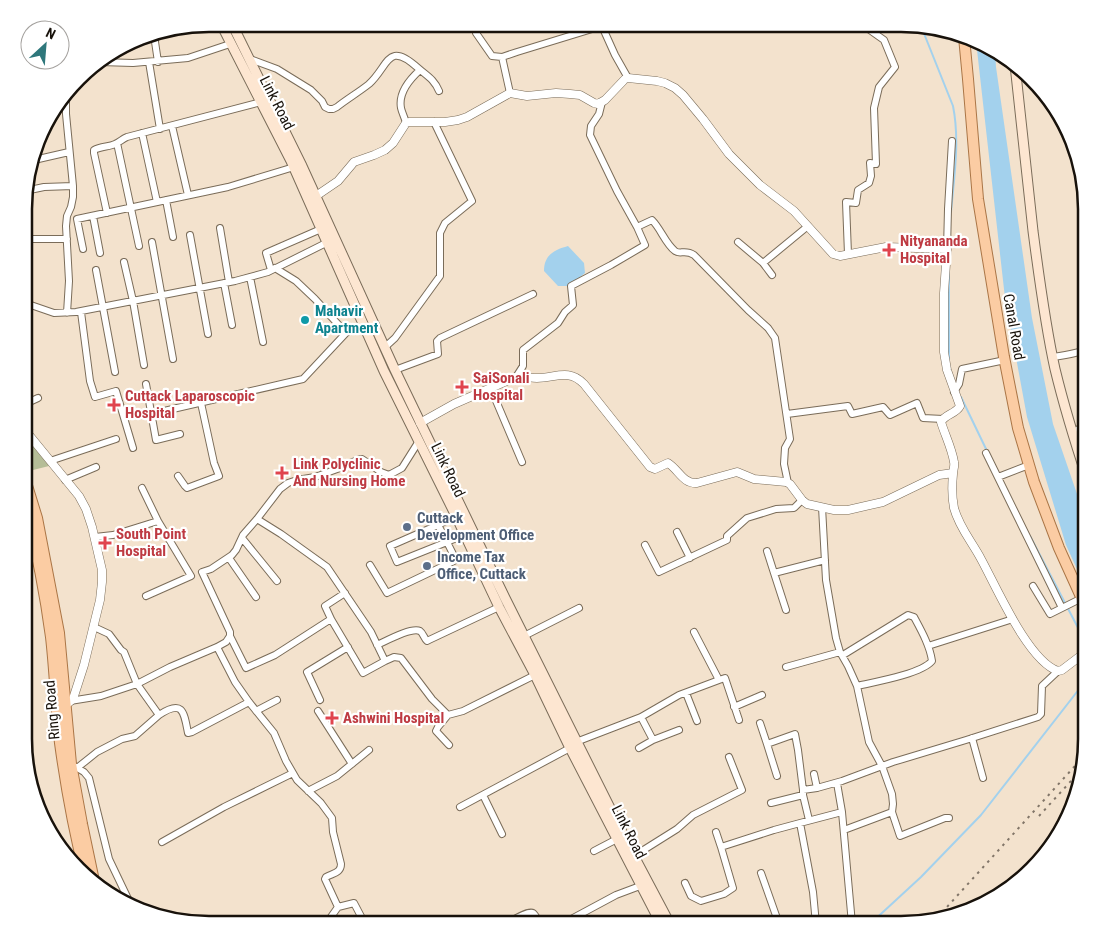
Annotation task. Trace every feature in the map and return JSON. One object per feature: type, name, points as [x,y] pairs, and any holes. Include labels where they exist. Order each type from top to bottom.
[{"type":"main road","name":"Link Road","points":[[225,32],[294,166],[321,229],[370,331],[384,348],[395,370],[460,514],[465,534],[499,607],[665,915]]},
{"type":"main road","name":"Link Road","points":[[236,32],[316,196],[384,371],[419,441],[524,636],[617,839],[656,915]]},
{"type":"main road","name":"Canal Road","points":[[965,44],[978,199],[1018,428],[1034,482],[1058,548],[1078,590]]},
{"type":"main road","points":[[1016,74],[1039,281],[1053,358],[1078,449]]},
{"type":"main road","name":"Ring Road","points":[[33,503],[56,615],[61,651],[65,704],[60,740],[65,779],[81,861]]},
{"type":"main road","name":"Ring Road","points":[[33,532],[51,638],[65,704],[82,824],[92,871]]},
{"type":"street","points":[[476,32],[492,56],[502,57],[578,33]]},
{"type":"street","points":[[605,33],[628,78]]},
{"type":"street","points":[[848,254],[846,202],[856,204],[858,190],[869,183],[871,176],[870,163],[876,164],[874,108],[879,87],[894,67],[884,40],[873,33]]},
{"type":"street","points":[[155,41],[158,62]]},
{"type":"street","points":[[110,63],[133,64],[188,58],[230,44]]},
{"type":"street","points":[[250,59],[276,69],[311,90],[325,107],[329,109],[337,107],[368,84],[374,79],[385,61],[392,56],[398,55],[406,58],[429,76],[439,91]]},
{"type":"street","points":[[502,57],[510,93]]},
{"type":"street","points":[[149,62],[160,129]]},
{"type":"street","points":[[406,123],[400,99],[407,84],[420,70]]},
{"type":"street","points":[[406,123],[445,122],[467,117],[510,93],[528,96],[556,93],[580,95],[598,104],[609,97],[625,79],[657,80],[665,82],[683,95],[704,119],[729,154],[760,185],[794,211],[833,254],[840,256],[886,247],[946,249]]},
{"type":"street","points":[[107,213],[94,150],[142,133],[261,102]]},
{"type":"street","points":[[516,377],[523,366],[524,350],[558,323],[573,305],[571,286],[645,245],[638,227],[616,191],[590,134],[591,126],[599,114],[602,102]]},
{"type":"street","points":[[66,106],[73,186],[73,197],[66,226],[69,281],[67,313]]},
{"type":"street","points":[[384,348],[395,338],[440,276],[440,232],[444,223],[472,202],[434,122]]},
{"type":"street","points":[[316,196],[338,181],[354,162],[374,156],[385,150],[393,143],[406,123]]},
{"type":"street","points":[[172,126],[188,195]]},
{"type":"street","points":[[142,133],[156,202]]},
{"type":"street","points":[[787,414],[848,406],[852,414],[883,407],[890,415],[917,403],[923,418],[943,419],[959,409],[960,406],[947,370],[943,344],[952,141]]},
{"type":"street","points":[[117,143],[140,246]]},
{"type":"street","points":[[40,159],[69,152]]},
{"type":"street","points":[[83,249],[77,219],[228,186],[294,166]]},
{"type":"street","points":[[34,189],[73,186]]},
{"type":"street","points":[[166,200],[173,237]]},
{"type":"street","points":[[93,216],[100,253]]},
{"type":"street","points":[[638,227],[652,220],[675,251],[687,251],[694,255],[772,332],[775,338],[790,440],[785,448],[784,464],[788,483],[807,504],[834,510],[848,510],[874,505],[939,475],[953,473]]},
{"type":"street","points":[[763,263],[808,226]]},
{"type":"street","points":[[220,228],[232,325]]},
{"type":"street","points":[[321,229],[266,253],[273,269],[296,281],[346,333]]},
{"type":"street","points":[[190,235],[208,334]]},
{"type":"street","points":[[32,239],[67,239]]},
{"type":"street","points":[[152,242],[173,359]]},
{"type":"street","points":[[32,305],[54,313],[81,312],[199,288],[273,269],[328,242]]},
{"type":"street","points":[[738,242],[763,263],[772,275]]},
{"type":"street","points":[[124,262],[144,364]]},
{"type":"street","points":[[96,270],[115,372]]},
{"type":"street","points":[[250,276],[263,342]]},
{"type":"street","points":[[395,370],[438,354],[437,341],[440,338],[533,294]]},
{"type":"street","points":[[81,312],[90,381],[95,398],[116,391],[133,448]]},
{"type":"street","points":[[151,414],[303,379],[346,333],[352,329],[370,331]]},
{"type":"street","points":[[1053,358],[1078,352]]},
{"type":"street","points":[[954,392],[958,387],[960,372],[963,368],[1005,360]]},
{"type":"street","points":[[420,423],[454,404],[516,377],[537,378],[563,374],[570,375],[580,380],[653,469],[668,463],[684,479],[691,483],[737,472],[754,479],[788,483]]},
{"type":"street","points":[[146,384],[156,440],[180,434]]},
{"type":"street","points":[[491,388],[522,462]]},
{"type":"street","points":[[32,401],[38,398]]},
{"type":"street","points":[[178,476],[187,488],[219,476],[214,463],[201,403]]},
{"type":"street","points":[[943,419],[941,422],[954,464],[954,506],[961,528],[980,557],[1013,619],[1036,654],[1052,670],[1058,671]]},
{"type":"street","points":[[1073,433],[1078,429]]},
{"type":"street","points":[[32,439],[79,496],[86,509],[102,570],[100,600],[94,628],[75,695],[65,704]]},
{"type":"street","points":[[50,461],[116,439]]},
{"type":"street","points":[[146,596],[210,569],[228,558],[280,490],[288,483],[315,477],[362,459],[382,472],[389,474],[402,468],[419,441]]},
{"type":"street","points":[[986,453],[1063,608]]},
{"type":"street","points":[[998,477],[1029,465]]},
{"type":"street","points":[[66,480],[96,468]]},
{"type":"street","points":[[142,488],[158,521],[191,576]]},
{"type":"street","points":[[645,545],[658,572],[727,540],[727,536],[747,518],[776,510],[794,508],[802,500]]},
{"type":"street","points":[[822,507],[826,580],[836,638],[841,654],[857,686],[868,742],[882,766],[892,794],[892,812],[900,836],[949,818]]},
{"type":"street","points":[[460,514],[438,526],[390,546],[397,562],[465,534]]},
{"type":"street","points":[[257,520],[281,534],[327,567],[371,632],[385,662]]},
{"type":"street","points":[[95,538],[112,535],[158,521]]},
{"type":"street","points":[[370,565],[388,592],[456,560],[438,526]]},
{"type":"street","points":[[677,532],[690,558]]},
{"type":"street","points":[[242,538],[277,581]]},
{"type":"street","points":[[767,551],[786,610]]},
{"type":"street","points":[[228,558],[256,597]]},
{"type":"street","points":[[774,573],[825,560]]},
{"type":"street","points":[[202,572],[246,668],[275,655],[331,619]]},
{"type":"street","points":[[1033,586],[1050,614],[1078,600]]},
{"type":"street","points":[[345,593],[325,606],[364,673],[394,657],[402,658],[432,700],[448,715]]},
{"type":"street","points":[[377,645],[415,630],[420,631],[427,641],[499,607]]},
{"type":"street","points":[[524,636],[579,608]]},
{"type":"street","points":[[786,667],[841,654],[908,615],[914,617],[931,653],[932,661],[928,666],[916,671],[857,686]]},
{"type":"street","points":[[928,646],[1013,619]]},
{"type":"street","points":[[94,628],[109,634],[124,652],[137,684],[159,715]]},
{"type":"street","points":[[694,632],[720,680]]},
{"type":"street","points":[[65,704],[101,696],[137,684],[170,667],[217,647],[226,642],[230,636]]},
{"type":"street","points":[[217,647],[234,682],[274,733],[286,761],[297,780],[332,818],[341,868],[325,879],[338,907]]},
{"type":"street","points":[[320,700],[307,672],[348,647]]},
{"type":"street","points":[[771,803],[1038,716],[1041,714],[1042,686],[1058,671],[1078,658]]},
{"type":"street","points":[[449,746],[436,731],[448,715],[463,710],[535,676]]},
{"type":"street","points":[[460,807],[573,745],[642,717],[679,695],[725,678],[739,720]]},
{"type":"street","points":[[686,693],[697,721]]},
{"type":"street","points":[[734,706],[762,695]]},
{"type":"street","points":[[256,711],[277,700]]},
{"type":"street","points":[[126,894],[109,859],[89,778],[84,772],[74,766],[122,739],[136,736],[159,715],[172,708],[178,708],[183,712],[188,733],[249,702]]},
{"type":"street","points":[[318,711],[352,764]]},
{"type":"street","points":[[642,717],[654,740]]},
{"type":"street","points":[[760,723],[777,776]]},
{"type":"street","points":[[639,748],[679,730]]},
{"type":"street","points":[[767,744],[795,734],[803,793],[809,820]]},
{"type":"street","points":[[972,738],[983,778]]},
{"type":"street","points":[[308,791],[337,776],[369,750]]},
{"type":"street","points":[[634,856],[677,829],[693,815],[742,790],[729,757]]},
{"type":"street","points":[[162,842],[224,807],[293,773]]},
{"type":"street","points":[[814,774],[817,788]]},
{"type":"street","points":[[837,782],[844,830],[851,915]]},
{"type":"street","points":[[483,795],[502,834]]},
{"type":"street","points":[[721,847],[842,812]]},
{"type":"street","points":[[844,830],[892,812]]},
{"type":"street","points":[[800,823],[813,892],[815,915]]},
{"type":"street","points":[[686,883],[691,896],[701,901],[724,894],[733,888],[716,832]]},
{"type":"street","points":[[594,851],[617,839]]},
{"type":"street","points":[[761,873],[776,915]]},
{"type":"street","points":[[578,915],[616,895],[640,886]]},
{"type":"street","points":[[332,916],[338,907],[354,904],[360,916]]},
{"type":"street","points":[[521,916],[527,912],[532,912],[535,916]]},
{"type":"green space","points":[[32,445],[49,466],[32,470]]},
{"type":"water","points":[[977,50],[996,59],[1032,318],[1053,424],[1078,497],[1078,571],[1066,545],[1027,417],[1005,298]]},
{"type":"water","points":[[568,246],[584,263],[585,273],[569,286],[558,286],[544,271],[544,265],[551,254],[558,249]]},
{"type":"waterway","points":[[924,34],[953,106],[955,119],[955,172],[951,212]]},
{"type":"waterway","points":[[949,267],[949,359]]},
{"type":"waterway","points":[[961,397],[987,451]]},
{"type":"waterway","points":[[1030,536],[1078,628]]},
{"type":"waterway","points":[[880,915],[921,877],[981,815],[1078,691]]},
{"type":"railway","points":[[944,910],[1077,764]]},
{"type":"railway","points":[[1039,816],[1074,778]]},
{"type":"place","name":"Nityananda Hospital","points":[[889,250]]},
{"type":"place","name":"Mahavir Apartment","points":[[305,320]]},
{"type":"place","name":"SaiSonali Hospital","points":[[462,387]]},
{"type":"place","name":"Cuttack Laparoscopic Hospital","points":[[114,405]]},
{"type":"place","name":"Link Polyclinic And Nursing Home","points":[[282,473]]},
{"type":"place","name":"Cuttack Development Office","points":[[407,527]]},
{"type":"place","name":"South Point Hospital","points":[[105,543]]},
{"type":"place","name":"Income Tax Office, Cuttack","points":[[427,566]]},
{"type":"place","name":"Ashwini Hospital","points":[[332,718]]}]
